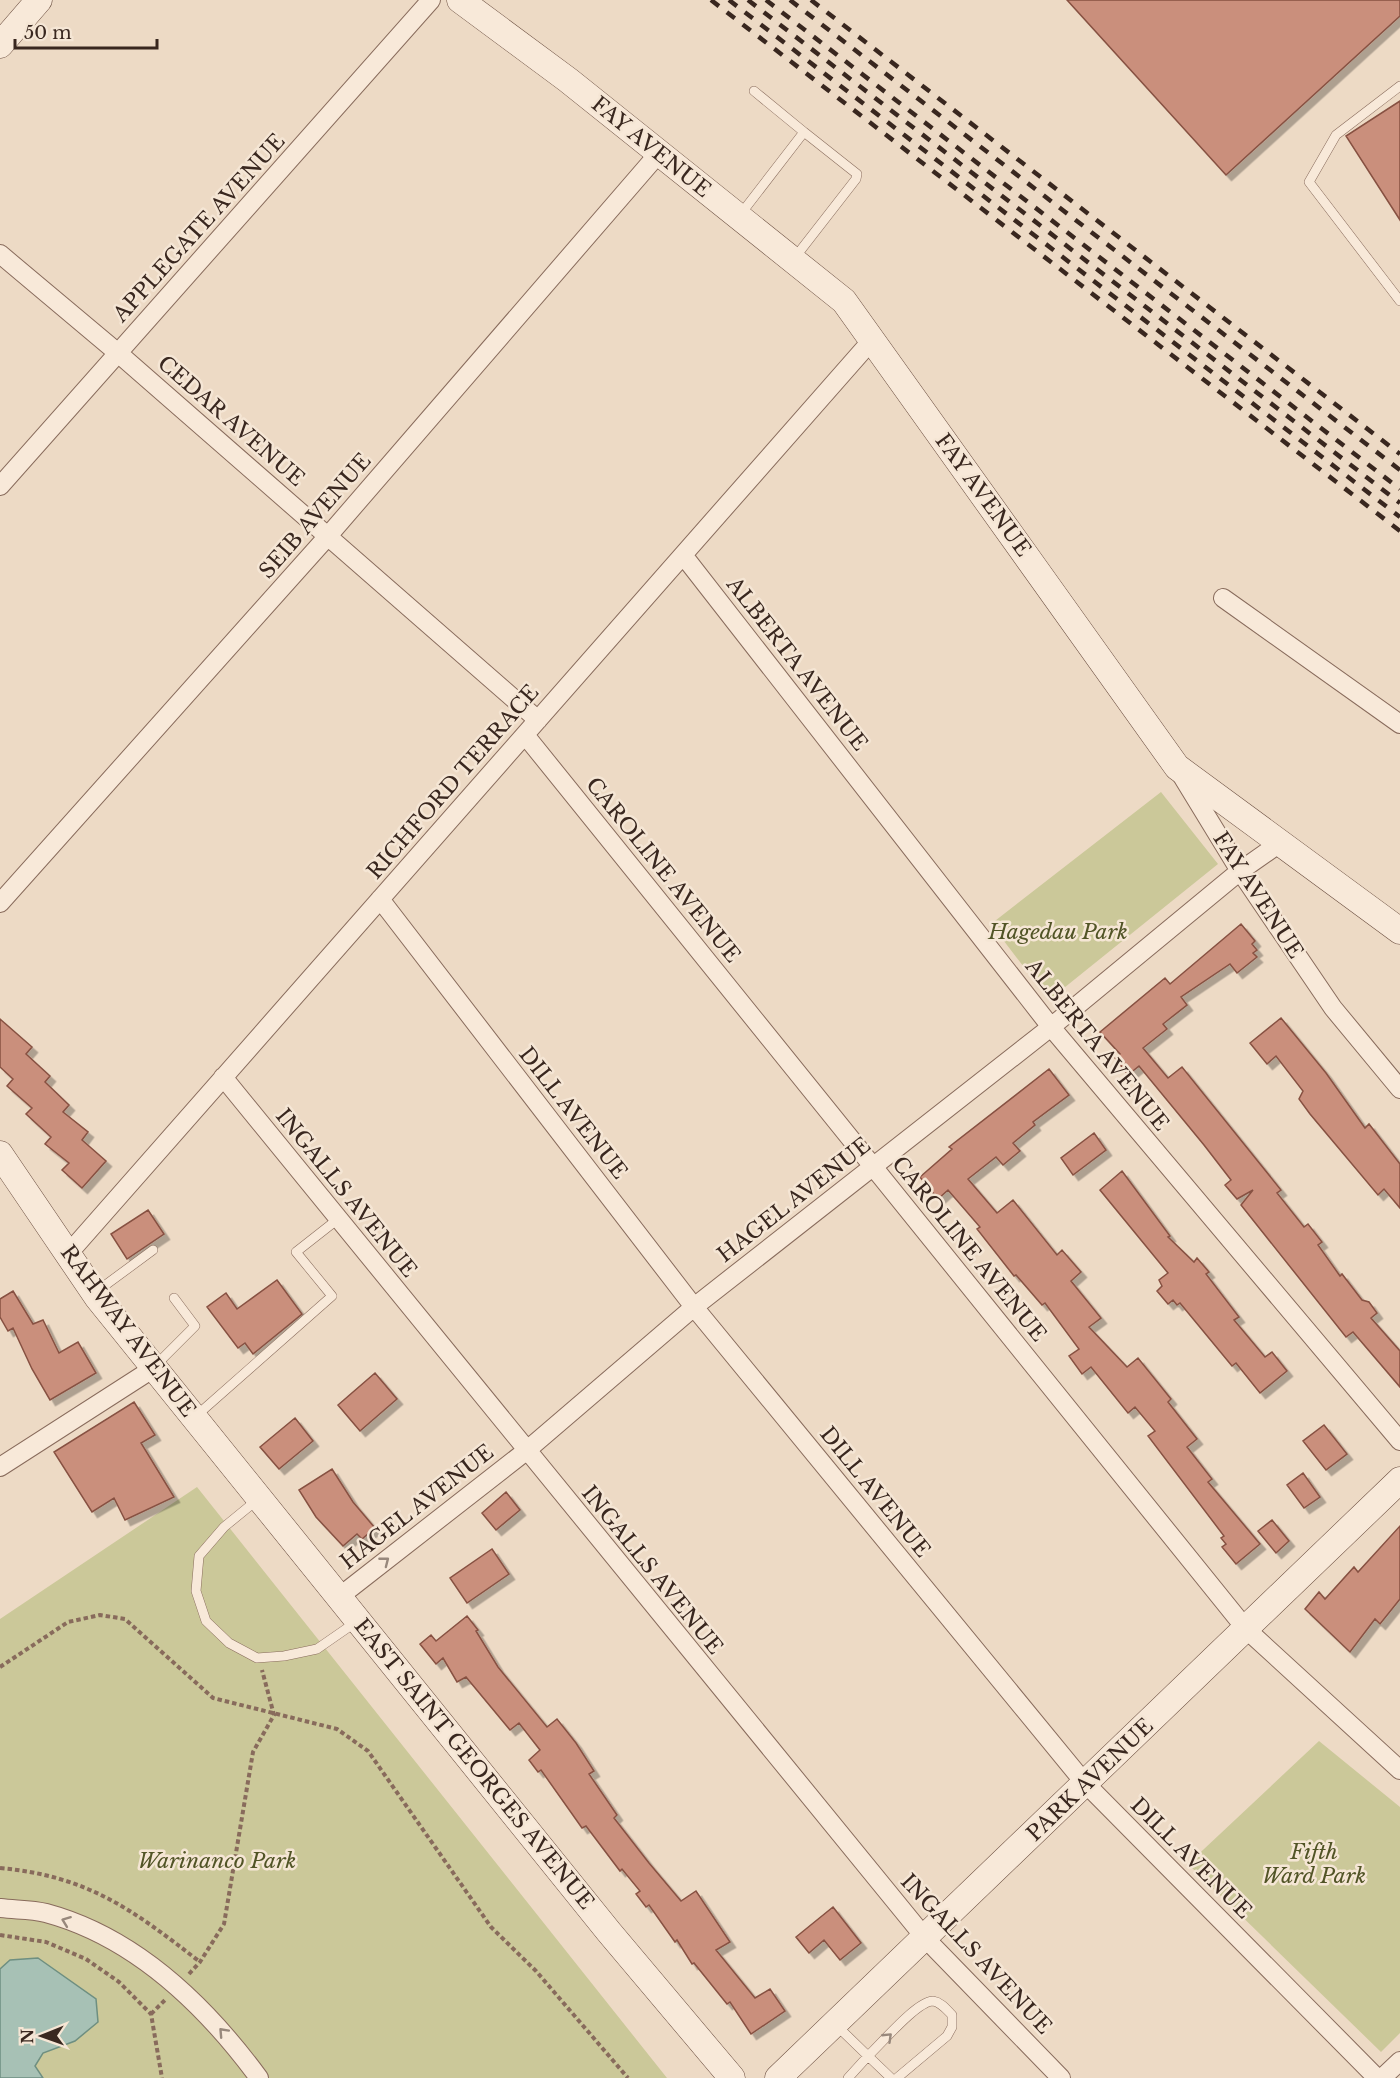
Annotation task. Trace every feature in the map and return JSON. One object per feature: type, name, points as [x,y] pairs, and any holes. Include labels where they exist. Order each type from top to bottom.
[{"type":"street","points":[[0,45],[39,0]]},
{"type":"street","name":"APPLEGATE AVENUE","points":[[0,486],[431,0]]},
{"type":"street","name":"FAY AVENUE","points":[[460,0],[659,153],[844,301],[1177,767],[1240,871],[1333,1008],[1400,1089]]},
{"type":"street","name":"SEIB AVENUE","points":[[0,903],[328,536],[659,153]]},
{"type":"street","name":"CEDAR AVENUE","points":[[0,254],[118,353],[538,720]]},
{"type":"street","name":"RICHFORD TERRACE","points":[[68,1254],[872,340]]},
{"type":"street","name":"ALBERTA AVENUE","points":[[683,555],[1051,1027],[1400,1441]]},
{"type":"street","points":[[1223,598],[1400,724]]},
{"type":"street","name":"CAROLINE AVENUE","points":[[525,735],[1246,1629],[1400,1770]]},
{"type":"street","points":[[1177,767],[1400,931]]},
{"type":"street","name":"HAGEL AVENUE","points":[[339,1597],[526,1451],[694,1307],[1051,1027],[1240,871],[1280,843]]},
{"type":"street","name":"DILL AVENUE","points":[[380,899],[694,1307],[1086,1784],[1377,2078]]},
{"type":"street","name":"INGALLS AVENUE","points":[[224,1077],[526,1451],[926,1939],[1061,2078]]},
{"type":"street","name":"RAHWAY AVENUE","points":[[1,1156],[94,1293],[217,1448]]},
{"type":"street","points":[[0,1467],[154,1368]]},
{"type":"street","name":"EAST SAINT GEORGES AVENUE","points":[[217,1448],[601,1923],[732,2078]]},
{"type":"street","name":"PARK AVENUE","points":[[778,2078],[926,1939],[1400,1480]]},
{"type":"street","points":[[0,1908],[45,1913],[110,1938],[177,1987],[227,2035],[259,2078]]},
{"type":"street","points":[[1382,2078],[1400,2061]]},
{"type":"lane","points":[[1400,86],[1336,135],[1309,182],[1400,301]]},
{"type":"lane","points":[[754,91],[857,174],[856,179],[793,260]]},
{"type":"lane","points":[[739,217],[804,132]]},
{"type":"lane","points":[[194,1418],[332,1296],[296,1252],[338,1219]]},
{"type":"lane","points":[[94,1293],[153,1250]]},
{"type":"lane","points":[[154,1368],[195,1326],[174,1298]]},
{"type":"lane","points":[[259,1498],[224,1527],[199,1556],[196,1591],[206,1621],[229,1643],[257,1658],[284,1656],[317,1649],[358,1620]]},
{"type":"lane","points":[[848,2078],[920,2006],[932,2001],[940,2004],[952,2015],[952,2027],[947,2036],[897,2078]]},
{"type":"lane","points":[[835,2024],[891,2078]]},
{"type":"path","points":[[0,1666],[68,1622],[100,1615],[125,1619],[213,1698],[337,1729],[368,1751],[491,1927],[536,1971],[628,2078]]},
{"type":"path","points":[[151,2014],[200,1962],[224,1924],[253,1752],[274,1715],[257,1658]]},
{"type":"path","points":[[0,1868],[33,1871],[88,1888],[137,1913],[200,1962]]},
{"type":"path","points":[[0,1935],[46,1942],[86,1959],[119,1982],[151,2014],[162,2078]]},
{"type":"green space","name":"Hagedau Park","points":[[1161,792],[1218,864],[1049,1000],[991,924]]},
{"type":"green space","name":"Warinanco Park","points":[[197,1487],[667,2078],[0,2078],[0,1619]]},
{"type":"green space","name":"Fifth Ward Park","points":[[1319,1741],[1400,1807],[1400,2033],[1381,2052],[1188,1864]]},
{"type":"shaded area","points":[[38,1958],[96,1999],[98,2022],[75,2041],[43,2053],[35,2066],[43,2078],[0,2078],[0,1969],[10,1960]]},
{"type":"building","points":[[1067,0],[1400,0],[1400,16],[1226,175]]},
{"type":"building","points":[[1400,101],[1400,220],[1346,136]]},
{"type":"building","points":[[1241,924],[1255,941],[1252,944],[1257,950],[1253,953],[1257,957],[1237,973],[1230,964],[1181,997],[1187,1005],[1163,1024],[1167,1029],[1143,1048],[1168,1078],[1182,1067],[1281,1190],[1277,1193],[1304,1227],[1308,1224],[1322,1242],[1318,1245],[1340,1276],[1342,1274],[1362,1300],[1369,1302],[1377,1313],[1371,1318],[1400,1351],[1400,1387],[1353,1332],[1346,1337],[1241,1205],[1253,1190],[1237,1199],[1225,1185],[1231,1180],[1204,1145],[1139,1066],[1128,1075],[1115,1058],[1120,1054],[1100,1032],[1165,978],[1170,984]]},
{"type":"building","points":[[1281,1018],[1326,1073],[1365,1128],[1369,1124],[1400,1164],[1400,1208],[1384,1189],[1378,1195],[1310,1114],[1299,1099],[1303,1091],[1276,1056],[1267,1064],[1250,1043]]},
{"type":"building","points":[[0,1019],[32,1047],[26,1054],[50,1076],[45,1082],[69,1105],[63,1112],[88,1132],[82,1140],[106,1161],[82,1188],[62,1170],[69,1163],[45,1144],[51,1137],[26,1114],[32,1108],[7,1086],[13,1079],[0,1067]]},
{"type":"building","points":[[1049,1069],[1069,1095],[1033,1122],[1035,1125],[1013,1143],[1020,1151],[1003,1165],[996,1157],[968,1179],[997,1213],[1013,1200],[1057,1255],[1062,1250],[1081,1272],[1071,1281],[1101,1318],[1089,1327],[1127,1367],[1138,1358],[1171,1399],[1168,1402],[1197,1439],[1187,1447],[1212,1479],[1208,1482],[1260,1544],[1236,1564],[1222,1547],[1226,1544],[1221,1538],[1224,1536],[1148,1436],[1155,1431],[1135,1407],[1128,1413],[1091,1367],[1082,1374],[1069,1356],[1079,1349],[1045,1303],[1042,1305],[1016,1275],[1014,1276],[977,1229],[980,1227],[948,1190],[938,1199],[920,1177],[952,1149],[949,1147]]},
{"type":"building","points":[[1094,1133],[1106,1150],[1073,1175],[1061,1158]]},
{"type":"building","points":[[1122,1171],[1170,1236],[1168,1237],[1194,1262],[1197,1258],[1209,1272],[1206,1274],[1239,1317],[1234,1320],[1265,1357],[1272,1352],[1287,1371],[1260,1393],[1236,1363],[1232,1366],[1180,1303],[1177,1305],[1173,1300],[1168,1304],[1157,1291],[1162,1286],[1159,1280],[1168,1273],[1100,1190]]},
{"type":"building","points":[[148,1210],[164,1234],[127,1259],[111,1234]]},
{"type":"building","points":[[277,1280],[302,1314],[253,1354],[245,1343],[238,1348],[207,1307],[226,1293],[237,1309]]},
{"type":"building","points":[[13,1291],[33,1324],[43,1320],[59,1353],[78,1342],[96,1373],[50,1400],[32,1369],[13,1328],[8,1331],[0,1317],[0,1299]]},
{"type":"building","points":[[375,1373],[397,1399],[360,1431],[338,1405]]},
{"type":"building","points":[[134,1402],[155,1435],[141,1443],[174,1497],[125,1520],[114,1498],[92,1512],[54,1452]]},
{"type":"building","points":[[295,1418],[313,1441],[279,1469],[260,1447]]},
{"type":"building","points":[[1324,1425],[1347,1454],[1326,1470],[1303,1441]]},
{"type":"building","points":[[332,1469],[353,1502],[375,1528],[362,1539],[357,1534],[343,1546],[316,1517],[299,1490]]},
{"type":"building","points":[[1303,1473],[1320,1497],[1304,1508],[1287,1485]]},
{"type":"building","points":[[506,1492],[520,1510],[496,1530],[482,1513]]},
{"type":"building","points":[[1272,1520],[1289,1541],[1276,1553],[1258,1531]]},
{"type":"building","points":[[1400,1526],[1400,1599],[1380,1624],[1375,1619],[1350,1652],[1305,1609],[1319,1592],[1325,1599],[1354,1567],[1358,1572]]},
{"type":"building","points":[[492,1549],[509,1574],[467,1603],[450,1578]]},
{"type":"building","points":[[467,1616],[478,1630],[476,1631],[498,1667],[547,1727],[557,1719],[576,1743],[594,1771],[589,1774],[617,1815],[614,1818],[649,1863],[681,1901],[696,1891],[730,1942],[716,1950],[755,1998],[770,1989],[785,2011],[751,2034],[730,2002],[727,2004],[694,1963],[692,1964],[677,1940],[675,1942],[649,1905],[646,1907],[636,1894],[640,1891],[622,1869],[620,1871],[586,1826],[582,1828],[541,1770],[538,1772],[529,1760],[540,1750],[519,1723],[510,1730],[466,1677],[457,1682],[443,1658],[436,1664],[420,1644],[431,1635],[436,1641]]},
{"type":"building","points":[[833,1907],[861,1943],[840,1960],[824,1940],[809,1953],[796,1937]]},
{"type":"railway","points":[[711,0],[1400,531]]},
{"type":"railway","points":[[729,0],[1400,517]]},
{"type":"railway","points":[[748,0],[1400,503]]},
{"type":"railway","points":[[766,0],[1400,489]]},
{"type":"railway","points":[[790,0],[1400,470]]},
{"type":"railway","points":[[811,0],[1400,454]]}]
